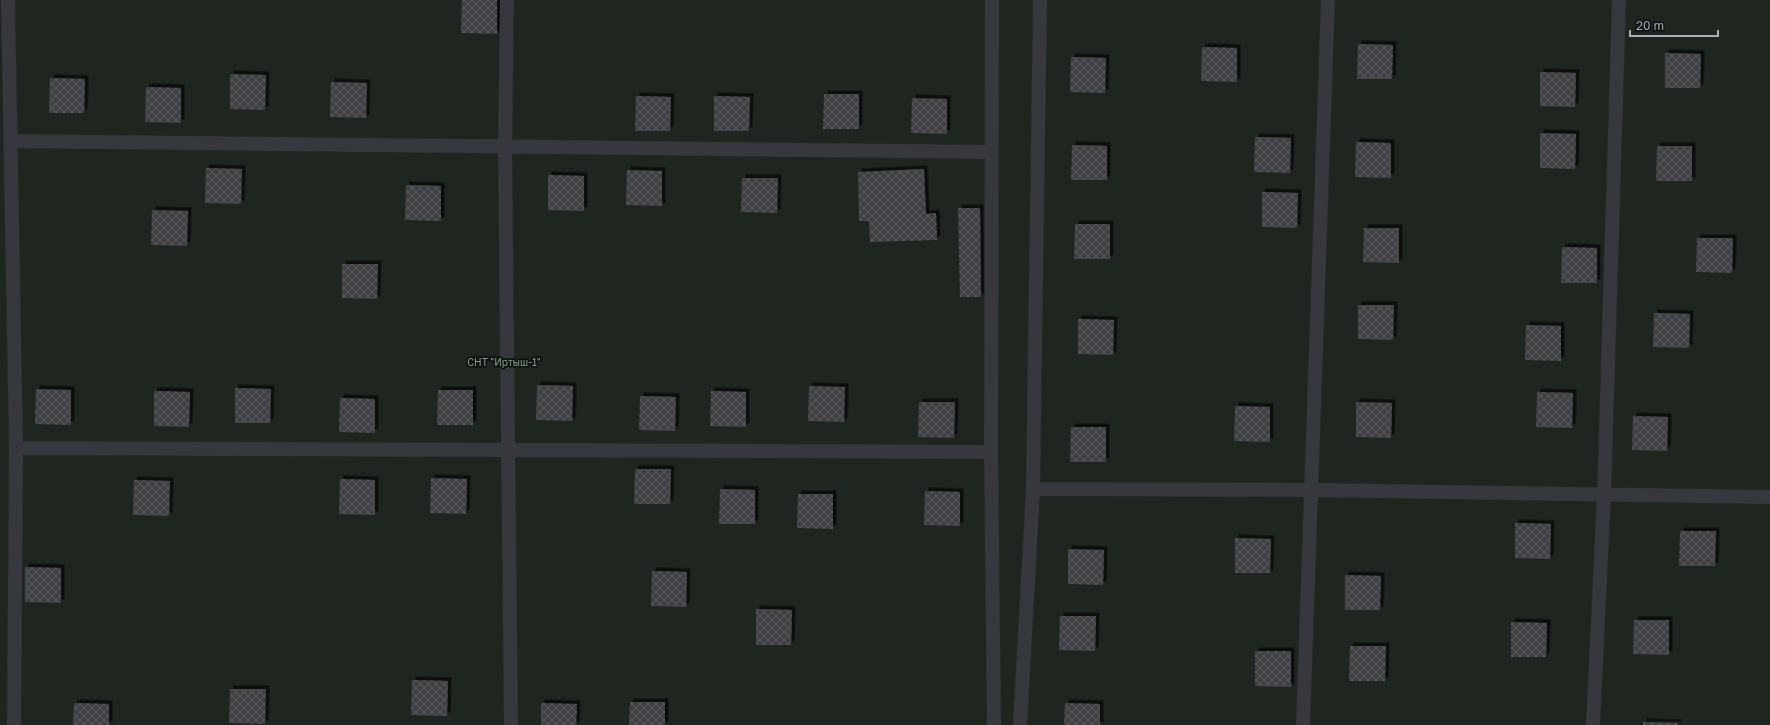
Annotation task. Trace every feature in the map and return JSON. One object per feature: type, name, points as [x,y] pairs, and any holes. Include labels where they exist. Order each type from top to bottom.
[{"type":"lane","points":[[8,0],[16,448],[14,725]]},
{"type":"lane","points":[[507,0],[505,148],[511,725]]},
{"type":"lane","points":[[992,0],[991,452],[994,725]]},
{"type":"lane","points":[[1020,725],[1034,489],[1040,0]]},
{"type":"lane","points":[[1303,725],[1328,0]]},
{"type":"lane","points":[[1592,725],[1604,495],[1620,0]]},
{"type":"lane","points":[[11,141],[505,148],[991,152]]},
{"type":"lane","points":[[16,448],[991,452]]},
{"type":"lane","points":[[1034,489],[1312,490],[1770,497]]},
{"type":"green space","name":"СНТ \"Иртыш-1\"","points":[[0,0],[1770,0],[1770,725],[0,725]]},
{"type":"green space","points":[[0,435],[2,725],[0,725]]},
{"type":"building","points":[[462,0],[497,0],[497,34],[461,33]]},
{"type":"building","points":[[1358,44],[1393,45],[1392,79],[1357,79]]},
{"type":"building","points":[[1202,47],[1237,48],[1237,82],[1201,81]]},
{"type":"building","points":[[1665,53],[1701,54],[1700,88],[1665,88]]},
{"type":"building","points":[[1071,57],[1106,58],[1105,93],[1070,92]]},
{"type":"building","points":[[1540,72],[1576,73],[1575,107],[1540,106]]},
{"type":"building","points":[[230,74],[266,75],[265,110],[230,109]]},
{"type":"building","points":[[50,78],[85,79],[84,113],[49,113]]},
{"type":"building","points":[[331,82],[367,83],[366,118],[330,117]]},
{"type":"building","points":[[146,87],[181,88],[181,123],[145,122]]},
{"type":"building","points":[[824,94],[859,94],[859,129],[823,129]]},
{"type":"building","points":[[636,96],[671,97],[670,131],[635,131]]},
{"type":"building","points":[[714,96],[750,97],[749,131],[714,131]]},
{"type":"building","points":[[912,98],[947,99],[947,134],[911,133]]},
{"type":"building","points":[[1540,133],[1576,134],[1575,169],[1540,168]]},
{"type":"building","points":[[1255,137],[1291,138],[1290,173],[1254,172]]},
{"type":"building","points":[[1356,142],[1391,143],[1391,178],[1355,177]]},
{"type":"building","points":[[1072,145],[1107,146],[1107,180],[1071,180]]},
{"type":"building","points":[[1657,146],[1692,146],[1692,181],[1656,181]]},
{"type":"building","points":[[206,168],[242,169],[241,204],[205,203]]},
{"type":"building","points":[[924,169],[926,214],[936,213],[937,240],[870,242],[869,221],[859,221],[858,172]]},
{"type":"building","points":[[627,170],[662,171],[662,206],[626,205]]},
{"type":"building","points":[[548,175],[584,176],[584,211],[548,210]]},
{"type":"building","points":[[742,178],[778,178],[777,213],[741,212]]},
{"type":"building","points":[[406,185],[441,186],[441,221],[405,220]]},
{"type":"building","points":[[1262,192],[1298,193],[1297,228],[1262,227]]},
{"type":"building","points":[[958,208],[980,208],[981,297],[960,297]]},
{"type":"building","points":[[152,210],[188,211],[187,246],[151,245]]},
{"type":"building","points":[[1075,224],[1110,224],[1110,259],[1074,259]]},
{"type":"building","points":[[1364,228],[1399,228],[1399,263],[1363,262]]},
{"type":"building","points":[[1697,238],[1733,238],[1732,273],[1696,272]]},
{"type":"building","points":[[1562,247],[1597,248],[1597,283],[1561,283]]},
{"type":"building","points":[[342,264],[378,264],[377,299],[342,298]]},
{"type":"building","points":[[1358,305],[1394,305],[1393,340],[1358,339]]},
{"type":"building","points":[[1654,313],[1690,314],[1689,348],[1653,347]]},
{"type":"building","points":[[1078,319],[1114,320],[1113,355],[1078,354]]},
{"type":"building","points":[[1526,325],[1561,326],[1561,361],[1525,360]]},
{"type":"building","points":[[537,385],[573,386],[572,421],[536,420]]},
{"type":"building","points":[[809,386],[845,387],[844,422],[808,421]]},
{"type":"building","points":[[235,388],[271,389],[270,423],[235,423]]},
{"type":"building","points":[[36,389],[71,390],[71,425],[35,424]]},
{"type":"building","points":[[438,390],[473,390],[473,425],[437,425]]},
{"type":"building","points":[[154,391],[190,392],[189,427],[154,426]]},
{"type":"building","points":[[711,391],[746,392],[746,427],[710,426]]},
{"type":"building","points":[[1537,392],[1573,393],[1572,428],[1536,427]]},
{"type":"building","points":[[640,396],[676,397],[675,431],[639,430]]},
{"type":"building","points":[[340,398],[375,399],[375,433],[339,432]]},
{"type":"building","points":[[919,402],[955,402],[954,438],[918,437]]},
{"type":"building","points":[[1356,402],[1392,403],[1391,438],[1356,437]]},
{"type":"building","points":[[1235,406],[1270,407],[1270,442],[1234,441]]},
{"type":"building","points":[[1633,416],[1668,417],[1667,451],[1632,450]]},
{"type":"building","points":[[1071,427],[1106,427],[1106,462],[1070,462]]},
{"type":"building","points":[[635,469],[671,469],[670,504],[634,504]]},
{"type":"building","points":[[431,478],[467,479],[466,514],[430,513]]},
{"type":"building","points":[[340,479],[375,480],[375,515],[339,514]]},
{"type":"building","points":[[134,480],[170,481],[169,516],[133,515]]},
{"type":"building","points":[[720,489],[755,490],[755,524],[719,524]]},
{"type":"building","points":[[925,491],[960,492],[960,526],[924,525]]},
{"type":"building","points":[[798,494],[833,494],[833,529],[797,528]]},
{"type":"building","points":[[1515,523],[1551,524],[1550,559],[1515,558]]},
{"type":"building","points":[[1680,531],[1716,531],[1715,566],[1679,566]]},
{"type":"building","points":[[1235,538],[1271,539],[1270,573],[1235,573]]},
{"type":"building","points":[[1068,549],[1104,550],[1103,585],[1068,584]]},
{"type":"building","points":[[25,567],[61,568],[61,603],[25,602]]},
{"type":"building","points":[[652,571],[687,572],[686,607],[651,606]]},
{"type":"building","points":[[1345,575],[1381,576],[1380,610],[1345,610]]},
{"type":"building","points":[[756,609],[792,610],[791,645],[756,645]]},
{"type":"building","points":[[1060,616],[1096,616],[1095,651],[1059,650]]},
{"type":"building","points":[[1634,620],[1669,620],[1669,655],[1633,654]]},
{"type":"building","points":[[1511,622],[1547,623],[1546,657],[1511,657]]},
{"type":"building","points":[[1350,646],[1386,646],[1385,681],[1349,681]]},
{"type":"building","points":[[1255,651],[1291,651],[1291,687],[1255,686]]},
{"type":"building","points":[[412,680],[448,681],[447,716],[411,715]]},
{"type":"building","points":[[230,689],[266,689],[265,724],[229,723]]},
{"type":"building","points":[[630,702],[665,702],[665,725],[629,725]]},
{"type":"building","points":[[74,703],[109,704],[109,725],[73,725]]},
{"type":"building","points":[[541,703],[577,704],[576,725],[541,725]]},
{"type":"building","points":[[1065,703],[1100,704],[1100,725],[1064,725]]},
{"type":"building","points":[[1643,722],[1678,723],[1678,725],[1643,725]]}]
